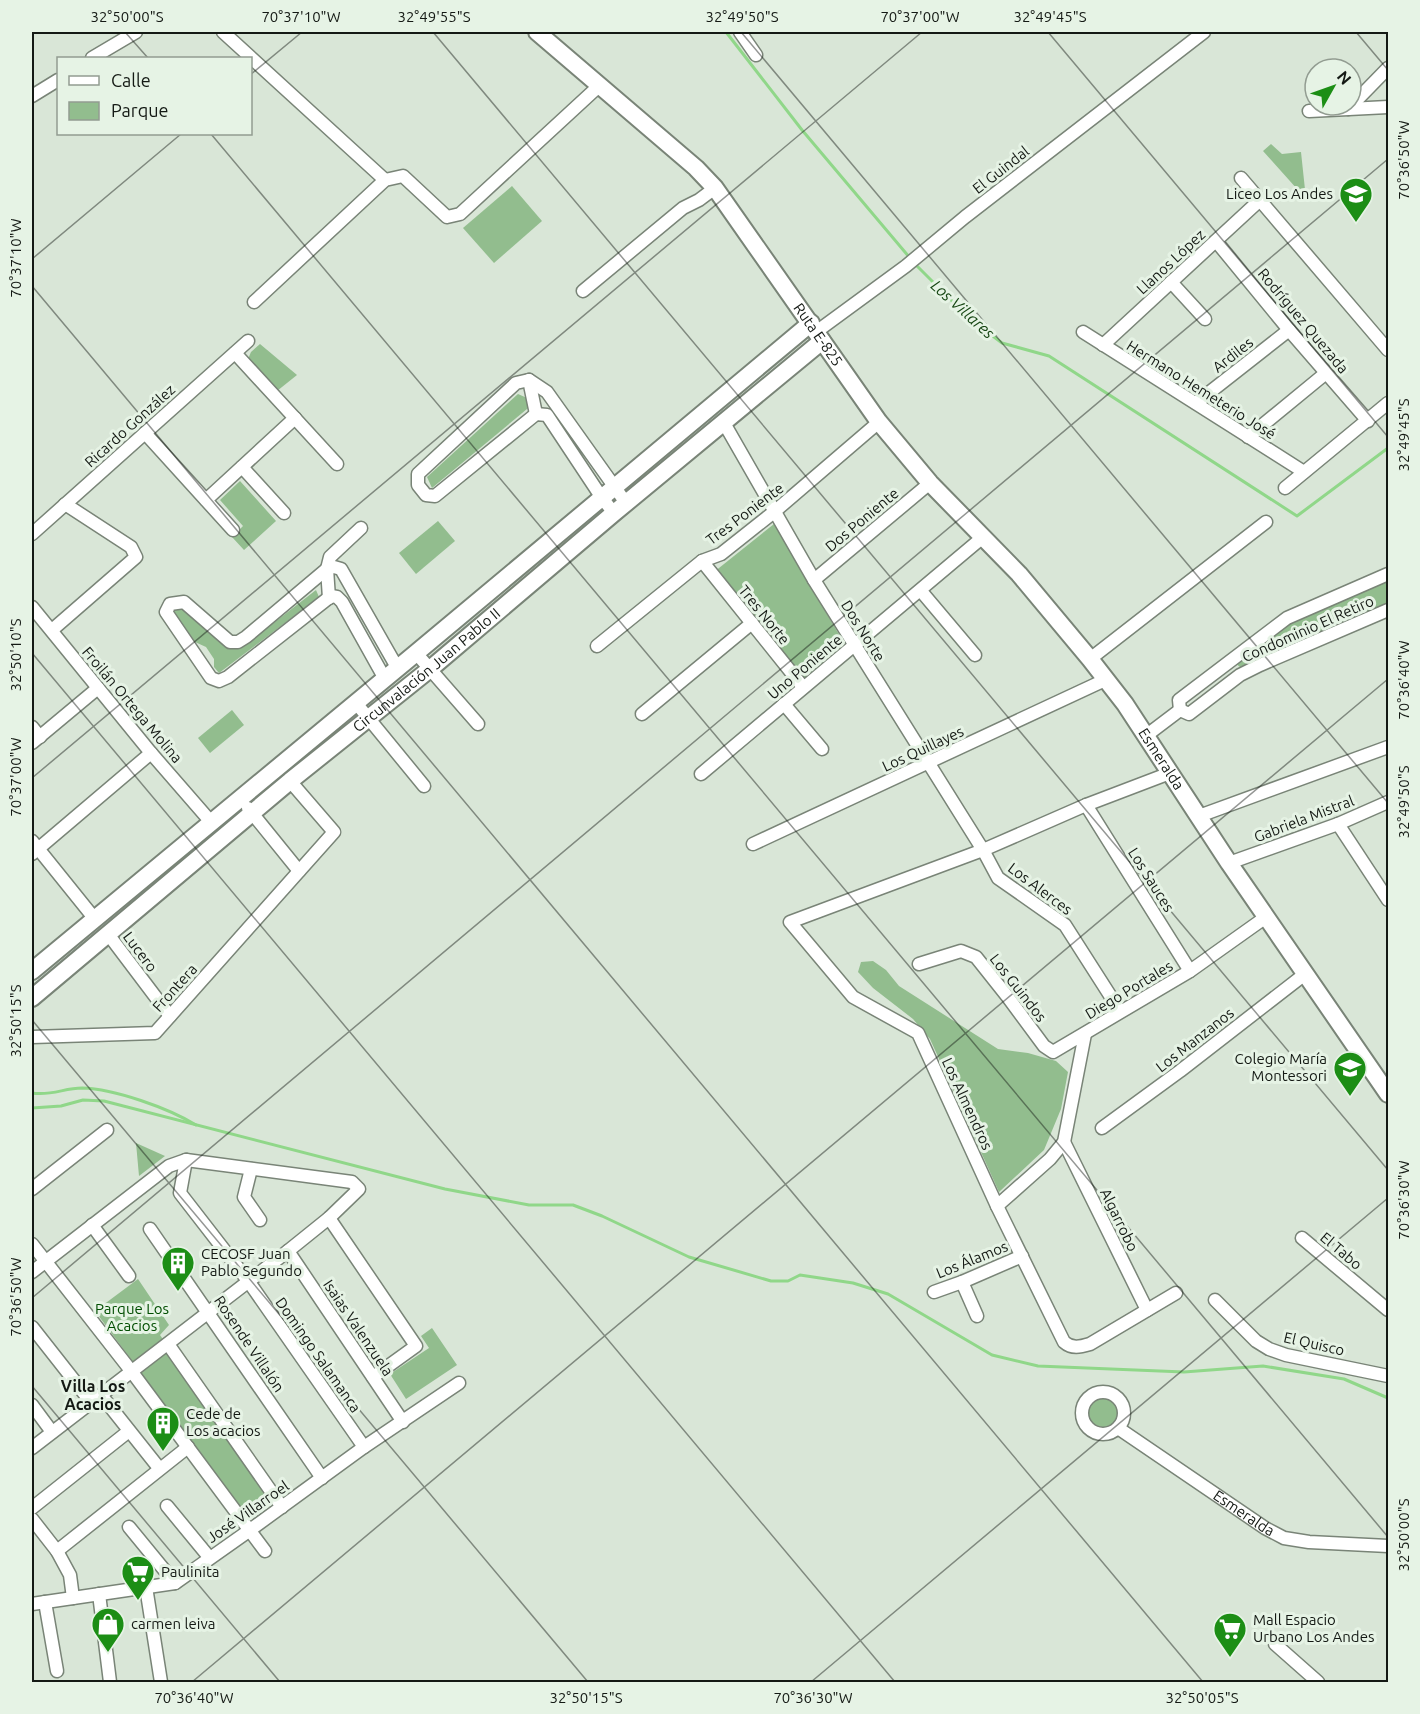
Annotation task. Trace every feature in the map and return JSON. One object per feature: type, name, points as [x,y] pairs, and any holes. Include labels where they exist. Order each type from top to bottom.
[{"type":"street","points":[[94,57],[136,32]]},
{"type":"street","points":[[223,32],[250,57]]},
{"type":"street","points":[[537,32],[696,168],[715,188],[683,208],[583,291]]},
{"type":"street","points":[[740,32],[756,55]]},
{"type":"street","name":"El Guindal","points":[[816,332],[906,266],[965,217],[1204,32]]},
{"type":"street","points":[[252,58],[385,180]]},
{"type":"street","points":[[1363,94],[1389,68]]},
{"type":"street","points":[[32,96],[57,81]]},
{"type":"street","points":[[254,302],[385,180],[403,176],[447,217],[460,214],[600,85]]},
{"type":"street","points":[[1363,108],[1389,107]]},
{"type":"street","points":[[1241,178],[1389,350]]},
{"type":"street","name":"Ruta E-825","points":[[715,188],[879,422],[901,449]]},
{"type":"street","name":"Llanos López","points":[[1103,345],[1260,200]]},
{"type":"street","name":"Rodríguez Quezada","points":[[1216,241],[1368,421]]},
{"type":"street","points":[[1172,282],[1204,319]]},
{"type":"street","name":"Ardiles","points":[[1196,404],[1289,330]]},
{"type":"street","name":"Circunvalación Juan Pablo II","points":[[32,998],[290,781],[430,669],[724,423],[816,332]]},
{"type":"street","name":"Circunvalación Juan Pablo II","points":[[32,971],[608,493],[816,332]]},
{"type":"street","name":"Hermano Hemeterio José","points":[[1083,332],[1304,472]]},
{"type":"street","name":"Ricardo González","points":[[32,534],[248,341]]},
{"type":"street","points":[[235,353],[337,464]]},
{"type":"street","points":[[1248,437],[1326,373]]},
{"type":"street","points":[[608,493],[547,392],[528,380],[516,383],[418,474],[418,485],[426,495],[435,496],[536,414],[547,415],[608,493],[620,508]]},
{"type":"street","points":[[528,380],[536,414]]},
{"type":"street","points":[[1285,488],[1389,403]]},
{"type":"street","points":[[206,500],[295,418]]},
{"type":"street","name":"Tres Poniente","points":[[597,646],[702,561],[721,554],[774,512],[879,422]]},
{"type":"street","name":"Dos Norte","points":[[724,423],[814,580],[983,850]]},
{"type":"street","points":[[145,433],[233,530]]},
{"type":"street","name":"Esmeralda","points":[[901,449],[930,483],[1019,574],[1125,704],[1229,863],[1389,1094]]},
{"type":"street","points":[[242,467],[284,513]]},
{"type":"street","name":"Dos Poniente","points":[[814,580],[930,483]]},
{"type":"street","points":[[52,630],[136,558],[131,547],[65,504]]},
{"type":"street","points":[[1090,659],[1266,522]]},
{"type":"street","points":[[329,598],[327,569],[330,557],[361,528]]},
{"type":"street","name":"Uno Poniente","points":[[701,774],[983,537]]},
{"type":"street","name":"Tres Norte","points":[[702,561],[803,687]]},
{"type":"street","points":[[334,567],[341,570],[392,674],[342,602],[334,596],[219,681],[211,678],[166,612],[170,604],[184,602],[230,642],[238,642],[327,569],[334,567]]},
{"type":"street","name":"Condominio El Retiro","points":[[1180,710],[1179,700],[1287,618],[1389,573]]},
{"type":"street","points":[[921,591],[975,656]]},
{"type":"street","name":"Froilán Ortega Molina","points":[[32,607],[211,822]]},
{"type":"street","name":"Condominio El Retiro","points":[[1180,710],[1190,714],[1240,675],[1389,610]]},
{"type":"street","points":[[642,714],[752,624]]},
{"type":"street","points":[[417,653],[478,724]]},
{"type":"street","name":"Condominio El Retiro","points":[[1229,661],[1240,675]]},
{"type":"street","name":"Los Quillayes","points":[[753,844],[1106,680]]},
{"type":"street","points":[[34,736],[98,688]]},
{"type":"street","points":[[356,703],[424,786]]},
{"type":"street","points":[[784,704],[822,749]]},
{"type":"street","name":"Condominio El Retiro","points":[[1146,735],[1180,710]]},
{"type":"street","points":[[1199,816],[1389,747]]},
{"type":"street","points":[[94,918],[34,848],[152,753]]},
{"type":"street","name":"Los Alerces","points":[[790,922],[983,850],[1086,805],[1170,772]]},
{"type":"street","name":"Frontera","points":[[32,1037],[155,1033],[334,832],[290,781]]},
{"type":"street","points":[[241,797],[299,871]]},
{"type":"street","name":"Gabriela Mistral","points":[[1229,863],[1338,824],[1389,802]]},
{"type":"street","name":"Los Sauces","points":[[1086,805],[1190,971]]},
{"type":"street","points":[[1338,824],[1389,900]]},
{"type":"street","name":"Los Alerces","points":[[983,850],[998,878],[1065,925],[1120,1011]]},
{"type":"street","name":"Diego Portales","points":[[1064,1143],[1085,1034],[1190,971],[1266,917]]},
{"type":"street","name":"Los Almendros","points":[[790,922],[853,997],[918,1033],[1064,1342],[1069,1346],[1078,1347],[1090,1344],[1147,1310]]},
{"type":"street","name":"Lucero","points":[[108,934],[170,1016]]},
{"type":"street","name":"Los Guindos","points":[[919,964],[961,951],[976,957],[1050,1051],[1053,1052],[1085,1034]]},
{"type":"street","name":"Los Manzanos","points":[[1101,1128],[1180,1071],[1305,974]]},
{"type":"street","points":[[32,1188],[107,1130]]},
{"type":"street","points":[[998,1206],[1050,1159],[1064,1143]]},
{"type":"street","name":"Algarrobo","points":[[1064,1143],[1147,1310]]},
{"type":"street","points":[[32,1272],[170,1166],[186,1160],[352,1182],[359,1189],[329,1218],[249,1282],[32,1448]]},
{"type":"street","name":"Domingo Salamanca","points":[[186,1160],[180,1193],[249,1282],[364,1447]]},
{"type":"street","points":[[251,1169],[244,1197],[260,1220]]},
{"type":"street","points":[[329,1218],[416,1346],[373,1377]]},
{"type":"street","points":[[92,1225],[129,1276]]},
{"type":"street","name":"Rosende Villalón","points":[[150,1228],[322,1478]]},
{"type":"street","name":"El Tabo","points":[[1302,1238],[1389,1310]]},
{"type":"street","points":[[32,1244],[132,1372],[265,1551]]},
{"type":"street","name":"Isaias Valenzuela","points":[[288,1251],[403,1422]]},
{"type":"street","name":"Los Álamos","points":[[934,1292],[1022,1256]]},
{"type":"street","points":[[962,1282],[977,1316]]},
{"type":"street","points":[[1147,1310],[1176,1293]]},
{"type":"street","name":"El Quisco","points":[[1215,1300],[1256,1341],[1269,1349],[1286,1355],[1389,1376]]},
{"type":"street","points":[[32,1327],[96,1399],[129,1431],[159,1468]]},
{"type":"street","points":[[168,1344],[282,1507]]},
{"type":"street","name":"José Villarroel","points":[[32,1604],[175,1583],[364,1447],[459,1383]]},
{"type":"street","points":[[32,1405],[52,1432]]},
{"type":"street","name":"Esmeralda","points":[[1118,1428],[1265,1528],[1284,1538],[1310,1542],[1389,1546]]},
{"type":"street","points":[[32,1508],[129,1431]]},
{"type":"street","points":[[57,1551],[188,1447]]},
{"type":"street","points":[[167,1506],[209,1557]]},
{"type":"street","points":[[32,1519],[57,1551],[70,1575],[74,1598]]},
{"type":"street","points":[[129,1527],[175,1583]]},
{"type":"street","points":[[146,1587],[161,1683]]},
{"type":"street","points":[[99,1594],[110,1683]]},
{"type":"street","points":[[45,1602],[57,1671]]},
{"type":"street","points":[[1275,1644],[1318,1683]]},
{"type":"green space","points":[[1271,144],[1282,154],[1301,152],[1306,199],[1263,151]]},
{"type":"green space","points":[[512,186],[542,221],[494,263],[463,228]]},
{"type":"green space","points":[[260,344],[297,375],[277,391],[248,359],[251,352]]},
{"type":"green space","points":[[518,394],[533,404],[432,488],[427,477]]},
{"type":"green space","points":[[240,481],[276,521],[244,550],[232,537],[243,526],[220,500]]},
{"type":"green space","points":[[438,521],[455,541],[416,574],[399,553]]},
{"type":"green space","points":[[774,524],[847,648],[803,684],[714,572]]},
{"type":"green space","points":[[1388,575],[1388,605],[1241,668],[1233,661],[1290,619]]},
{"type":"green space","points":[[316,590],[319,597],[219,673],[206,647],[195,642],[172,612],[174,608],[181,608],[228,647],[238,647],[248,643]]},
{"type":"green space","points":[[232,710],[244,725],[210,753],[198,738]]},
{"type":"green space","points":[[873,961],[886,970],[899,986],[998,1049],[1028,1053],[1056,1061],[1068,1072],[1061,1109],[1044,1150],[999,1192],[930,1039],[913,1019],[873,988],[858,972],[861,962]]},
{"type":"green space","points":[[136,1143],[165,1156],[139,1176]]},
{"type":"green space","name":"Parque Los Acacios","points":[[138,1279],[169,1325],[160,1335],[272,1500],[249,1518],[95,1311]]},
{"type":"green space","points":[[432,1328],[457,1365],[406,1399],[390,1374],[429,1348],[421,1336]]},
{"type":"green space","points":[[1102,1396],[1114,1401],[1119,1413],[1114,1425],[1102,1430],[1090,1425],[1085,1413],[1090,1401]]},
{"type":"waterway","name":"Los Villares","points":[[726,32],[802,130],[910,258]]},
{"type":"waterway","name":"Los Villares","points":[[914,263],[969,318],[1002,343],[1049,356],[1297,516],[1388,448]]},
{"type":"waterway","points":[[32,1093],[82,1088],[95,1089],[156,1106],[196,1125]]},
{"type":"waterway","points":[[32,1108],[61,1106],[83,1100],[104,1101],[445,1189],[529,1205],[573,1205],[602,1216],[689,1257],[771,1281],[788,1281],[800,1275],[853,1283],[888,1294],[992,1355],[1038,1366],[1184,1372],[1263,1366],[1344,1379],[1388,1398]]},
{"type":"place","name":"Liceo Los Andes","points":[[1356,223]]},
{"type":"place","name":"Colegio María Montessori","points":[[1350,1097]]},
{"type":"place","name":"CECOSF Juan Pablo Segundo","points":[[178,1292]]},
{"type":"place","name":"Cede de Los acacios","points":[[163,1452]]},
{"type":"place","name":"Paulinita","points":[[138,1601]]},
{"type":"place","name":"carmen leiva","points":[[108,1653]]},
{"type":"place","name":"Mall Espacio Urbano Los Andes","points":[[1230,1658]]},
{"type":"district","name":"Villa Los Acacios","points":[[93,1395]]}]
